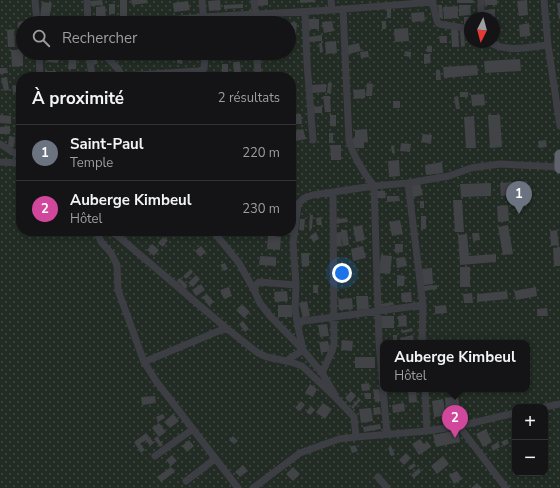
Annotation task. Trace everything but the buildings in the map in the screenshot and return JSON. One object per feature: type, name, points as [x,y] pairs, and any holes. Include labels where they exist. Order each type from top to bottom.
[{"type":"highway","points":[[560,155],[560,167]]},
{"type":"street","points":[[35,0],[36,16]]},
{"type":"street","points":[[87,0],[88,16]]},
{"type":"street","points":[[202,0],[204,16]]},
{"type":"street","points":[[254,0],[256,16]]},
{"type":"street","points":[[331,0],[332,10]]},
{"type":"street","points":[[481,0],[481,12]]},
{"type":"street","points":[[544,0],[548,45],[560,126]]},
{"type":"street","points":[[277,16],[305,12],[432,1],[439,24],[464,28]]},
{"type":"street","points":[[343,9],[349,141],[352,152],[374,186],[380,342]]},
{"type":"street","points":[[305,12],[313,140]]},
{"type":"street","points":[[500,47],[506,49],[548,45]]},
{"type":"street","points":[[39,60],[40,72]]},
{"type":"street","points":[[90,60],[91,72]]},
{"type":"street","points":[[110,60],[120,72]]},
{"type":"street","points":[[199,72],[204,69],[205,60]]},
{"type":"street","points":[[257,60],[258,72]]},
{"type":"street","points":[[0,144],[16,154]]},
{"type":"street","points":[[0,162],[16,163]]},
{"type":"street","points":[[296,220],[298,204],[304,198],[313,195],[374,186],[408,183],[449,176],[471,168],[492,165],[520,164],[560,167]]},
{"type":"street","points":[[408,183],[423,305],[422,340]]},
{"type":"street","points":[[322,373],[334,344],[333,192]]},
{"type":"street","points":[[98,236],[102,243],[111,253],[117,265],[118,290],[144,362],[156,381],[238,488]]},
{"type":"street","points":[[118,236],[226,328],[258,353],[276,360],[297,363],[302,366],[354,416],[356,436]]},
{"type":"street","points":[[217,236],[239,263],[260,303],[322,373],[337,399]]},
{"type":"street","points":[[294,236],[293,243],[296,284],[295,308],[303,350]]},
{"type":"street","points":[[254,290],[259,282],[296,284]]},
{"type":"street","points":[[297,322],[423,305]]},
{"type":"street","points":[[144,362],[226,328]]},
{"type":"street","points":[[286,361],[303,350]]},
{"type":"street","points":[[383,392],[387,434]]},
{"type":"street","points":[[425,392],[427,431]]},
{"type":"street","points":[[548,406],[560,404]]},
{"type":"street","points":[[253,488],[300,454],[339,439],[356,436],[427,431],[459,426],[512,414]]},
{"type":"street","points":[[459,426],[506,488]]},
{"type":"street","points":[[155,456],[193,429]]},
{"type":"street","points":[[186,481],[215,459]]},
{"type":"street","points":[[378,477],[387,488]]},
{"type":"shaded area","points":[[0,0],[560,0],[560,488],[0,488]]},
{"type":"place","name":"Saint-Paul","points":[[519,214]]},
{"type":"place","name":"Auberge Kimbeul","points":[[455,438]]}]
